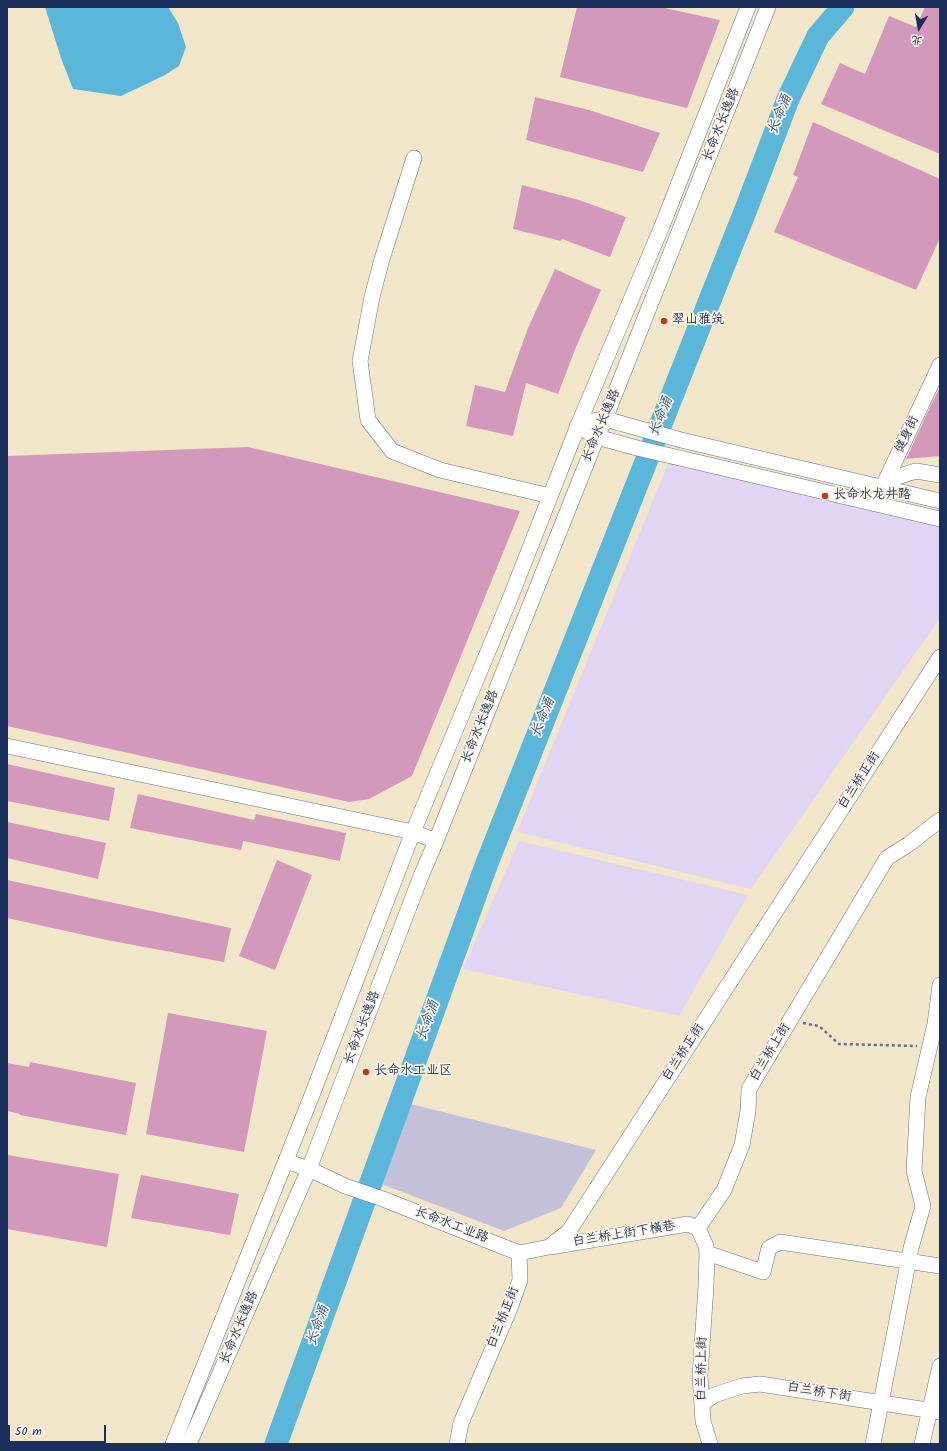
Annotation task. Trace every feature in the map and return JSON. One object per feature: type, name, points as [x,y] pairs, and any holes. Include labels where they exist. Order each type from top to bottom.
[{"type":"street","name":"长命水长逸路","points":[[173,1444],[286,1161],[413,832],[509,601],[578,425],[662,226],[748,7]]},
{"type":"street","name":"长命水长逸路","points":[[189,1444],[309,1169],[421,876],[605,419],[768,7]]},
{"type":"street","points":[[414,158],[374,289],[360,361],[368,420],[392,451],[440,470],[550,496]]},
{"type":"street","name":"健身街","points":[[875,504],[940,366]]},
{"type":"street","points":[[578,425],[605,419],[681,440],[885,484],[940,501]]},
{"type":"street","points":[[578,425],[597,437],[637,448],[940,519]]},
{"type":"street","points":[[885,484],[916,470],[940,475]]},
{"type":"street","name":"白兰桥正街","points":[[457,1444],[461,1423],[510,1308],[520,1280],[519,1253],[549,1247],[568,1231],[940,657]]},
{"type":"street","points":[[7,746],[413,832],[436,841]]},
{"type":"street","name":"白兰桥上街","points":[[710,1444],[703,1421],[700,1376],[707,1253],[706,1246],[698,1228],[724,1190],[742,1145],[748,1111],[749,1089],[887,858],[909,844],[940,820]]},
{"type":"street","points":[[873,1444],[909,1261],[923,1206],[914,1171],[918,1097],[935,1024],[940,986]]},
{"type":"street","points":[[286,1161],[309,1169]]},
{"type":"street","name":"长命水工业路","points":[[309,1169],[345,1186],[383,1199],[519,1253]]},
{"type":"street","name":"白兰桥上街下横巷","points":[[549,1247],[688,1224],[698,1228]]},
{"type":"street","points":[[707,1253],[763,1272],[769,1248],[780,1242],[940,1266]]},
{"type":"street","points":[[922,1444],[935,1411],[940,1366]]},
{"type":"street","name":"白兰桥下街","points":[[702,1404],[714,1395],[742,1386],[760,1384],[935,1411]]},
{"type":"path","points":[[790,1021],[819,1026],[839,1044],[930,1046]]},
{"type":"shaded area","points":[[670,459],[940,527],[940,618],[751,889],[517,832]]},
{"type":"shaded area","points":[[519,841],[748,895],[679,1016],[463,969]]},
{"type":"shaded area","points":[[407,1103],[596,1150],[561,1208],[504,1231],[379,1183]]},
{"type":"water","points":[[45,7],[168,7],[178,23],[186,47],[179,66],[165,75],[121,96],[73,89],[61,58]]},
{"type":"building","points":[[577,7],[660,7],[720,20],[687,108],[560,77]]},
{"type":"building","points":[[925,7],[940,7],[940,154],[821,104],[840,63],[865,74],[889,16],[916,27]]},
{"type":"building","points":[[535,97],[589,110],[660,133],[643,172],[526,140]]},
{"type":"building","points":[[813,122],[940,179],[940,238],[916,290],[774,232],[798,177],[793,175]]},
{"type":"building","points":[[522,185],[579,200],[626,217],[610,257],[562,239],[561,241],[513,229]]},
{"type":"building","points":[[555,269],[601,290],[576,347],[558,394],[526,383],[513,436],[466,426],[475,385],[505,392],[528,328]]},
{"type":"building","points":[[940,387],[940,456],[906,459],[931,405]]},
{"type":"building","points":[[248,447],[520,511],[412,776],[369,799],[349,802],[7,726],[7,456]]},
{"type":"building","points":[[7,764],[115,788],[109,821],[7,801]]},
{"type":"building","points":[[138,794],[254,820],[256,814],[346,833],[340,861],[243,841],[241,850],[130,828]]},
{"type":"building","points":[[7,822],[106,843],[98,879],[7,858]]},
{"type":"building","points":[[277,860],[312,875],[275,970],[239,956]]},
{"type":"building","points":[[7,880],[231,928],[224,962],[107,940],[7,918]]},
{"type":"building","points":[[168,1013],[267,1031],[244,1152],[146,1134]]},
{"type":"building","points":[[30,1062],[136,1083],[126,1135],[20,1115],[7,1111],[7,1063],[29,1067]]},
{"type":"building","points":[[7,1155],[119,1174],[107,1247],[7,1229]]},
{"type":"building","points":[[141,1175],[239,1194],[230,1235],[131,1218]]},
{"type":"waterway","name":"长命涌","points":[[276,1444],[487,863],[748,204],[788,99],[818,36],[843,7]]},
{"type":"place","name":"翠山雅筑","points":[[664,321]]},
{"type":"place","name":"长命水龙井路","points":[[825,496]]},
{"type":"place","name":"长命水工业区","points":[[366,1072]]}]
